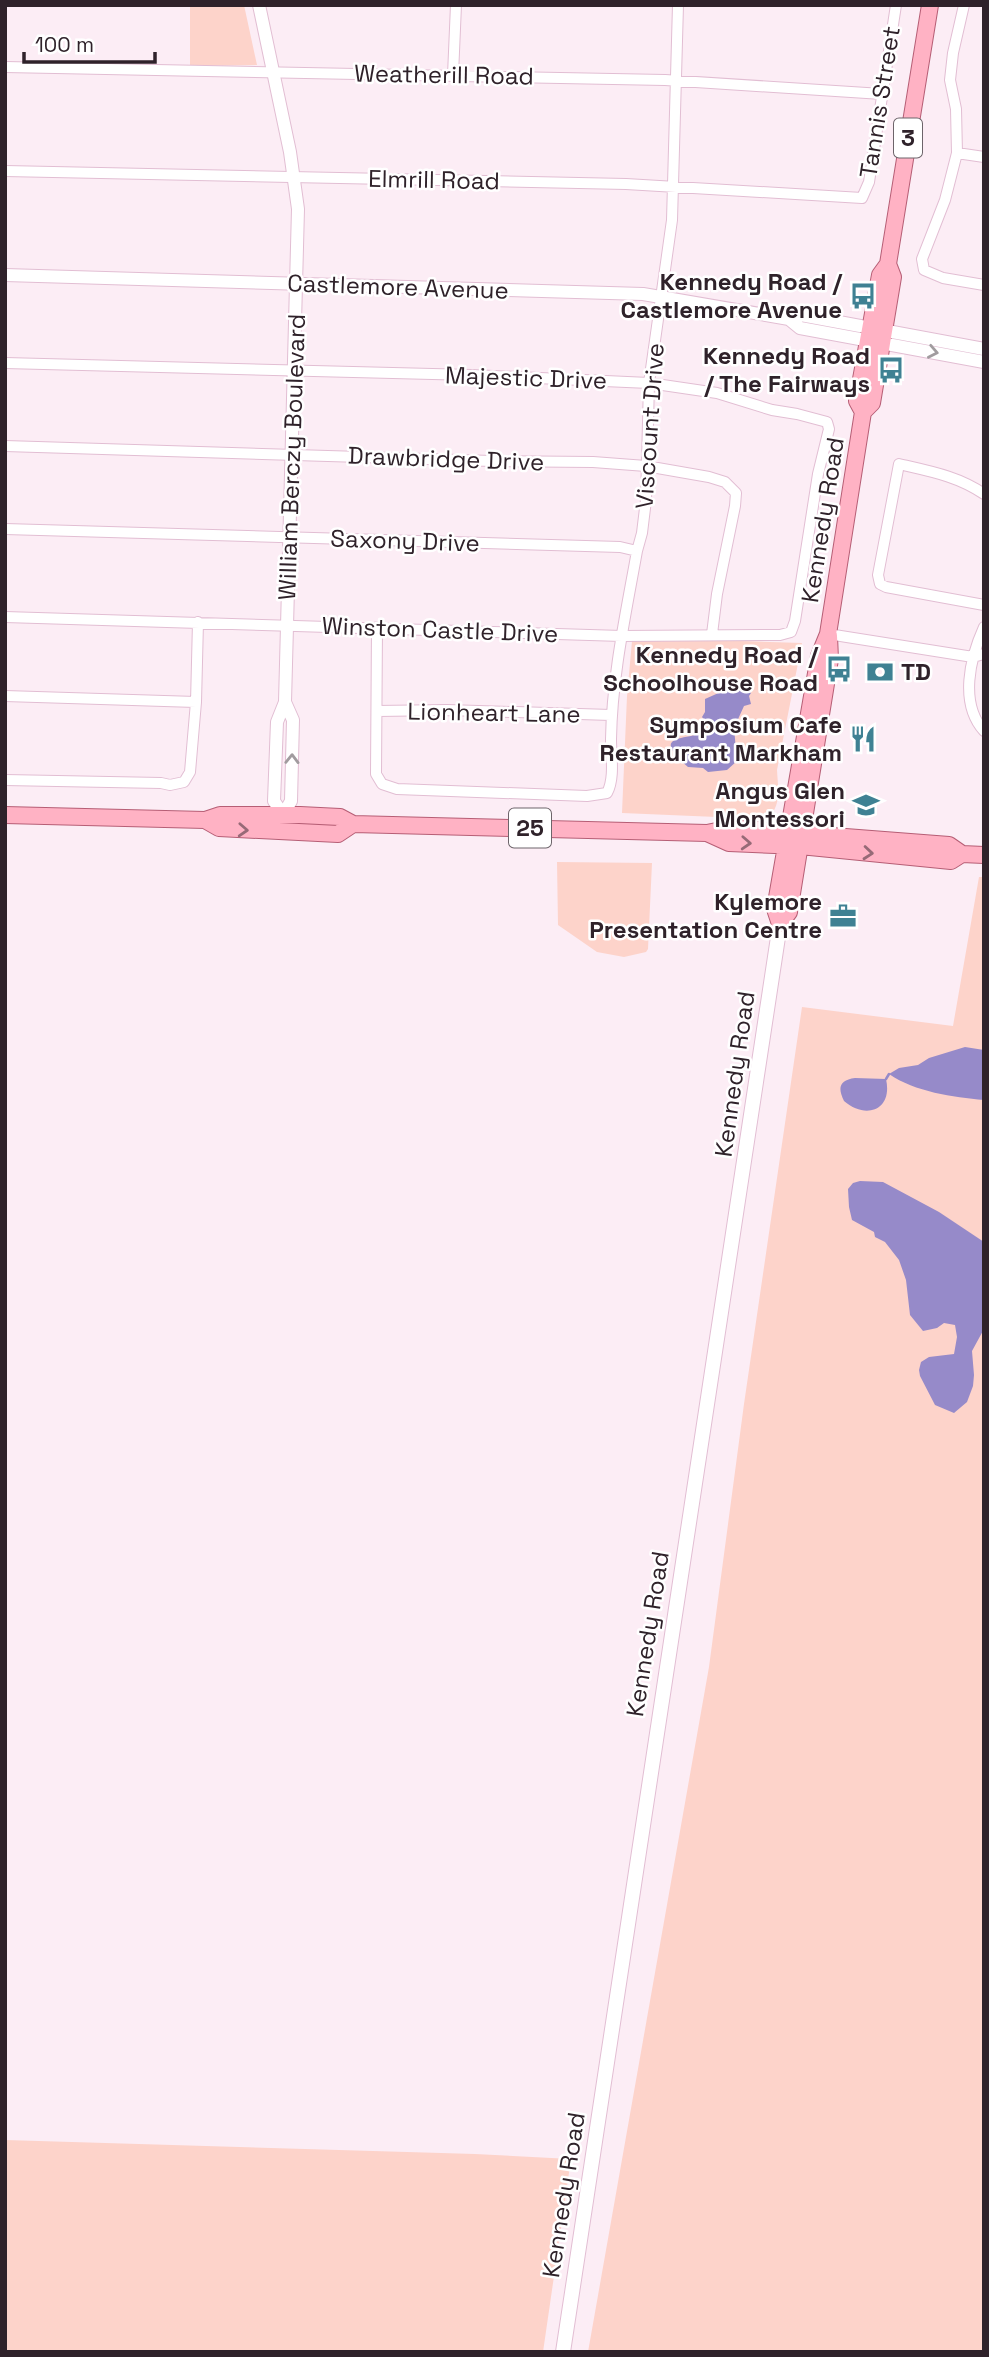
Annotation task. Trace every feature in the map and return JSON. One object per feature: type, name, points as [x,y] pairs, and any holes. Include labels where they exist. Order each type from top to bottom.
[{"type":"main road","name":"Kennedy Road","points":[[563,2352],[780,925],[775,909],[795,839],[820,656],[828,634],[863,412],[872,403],[876,335],[893,277],[888,264],[930,5]]},
{"type":"main road","name":"25","points":[[5,815],[205,820],[220,815],[340,817],[353,824],[706,833],[729,842],[795,839],[951,861],[962,854],[984,855]]},
{"type":"main road","name":"25","points":[[205,820],[219,828],[338,834],[353,824]]},
{"type":"street","name":"William Berczy Boulevard","points":[[259,5],[295,177],[298,223],[285,702],[293,720],[291,802],[283,815]]},
{"type":"street","points":[[453,75],[456,5]]},
{"type":"street","name":"Viscount Drive","points":[[377,711],[376,774],[382,784],[397,789],[587,796],[607,793],[610,787],[611,715],[622,636],[642,533],[646,500],[649,383],[670,241],[678,5]]},
{"type":"street","name":"Tannis Street","points":[[862,198],[869,182],[896,5]]},
{"type":"street","points":[[964,5],[950,80],[956,109],[957,153],[945,200],[926,243],[922,260],[924,270],[943,278],[984,285]]},
{"type":"street","name":"Weatherill Road","points":[[5,67],[676,80],[882,94]]},
{"type":"street","points":[[957,153],[984,157]]},
{"type":"street","name":"Elmrill Road","points":[[5,171],[673,187],[862,198]]},
{"type":"street","name":"Castlemore Avenue","points":[[5,275],[661,296],[789,319],[801,315],[876,335]]},
{"type":"street","points":[[876,335],[984,349]]},
{"type":"street","points":[[876,335],[984,362]]},
{"type":"street","name":"Majestic Drive","points":[[5,363],[472,375],[649,383],[717,393],[772,410],[827,422],[829,429],[818,474],[810,533],[790,632]]},
{"type":"street","name":"Drawbridge Drive","points":[[5,446],[593,462],[646,466],[725,482],[736,493],[735,506],[717,594],[712,634]]},
{"type":"street","points":[[984,494],[947,475],[899,464],[878,575],[880,584],[886,587],[984,605]]},
{"type":"street","name":"Saxony Drive","points":[[5,529],[620,547],[637,551]]},
{"type":"street","name":"Winston Castle Drive","points":[[5,617],[622,636],[780,635],[790,632]]},
{"type":"street","points":[[5,780],[184,782],[190,772],[196,702],[198,622]]},
{"type":"street","points":[[984,627],[976,643],[979,656],[970,676],[970,704],[976,722],[984,731]]},
{"type":"street","points":[[377,628],[377,711]]},
{"type":"street","points":[[828,634],[979,656]]},
{"type":"street","points":[[5,696],[196,702]]},
{"type":"street","name":"Lionheart Lane","points":[[377,711],[447,710],[611,715]]},
{"type":"shaded area","points":[[190,5],[244,5],[257,65],[190,66]]},
{"type":"shaded area","points":[[632,641],[802,643],[777,770],[778,796],[772,814],[767,819],[622,813]]},
{"type":"shaded area","points":[[736,686],[751,693],[751,704],[744,706],[734,728],[737,761],[727,770],[708,772],[703,768],[688,767],[671,748],[671,743],[709,731],[710,727],[702,717],[705,712],[705,699],[723,691],[725,687]]},
{"type":"shaded area","points":[[557,862],[652,863],[646,952],[624,957],[597,952],[558,925]]},
{"type":"shaded area","points":[[979,877],[984,877],[984,2352],[588,2352],[709,1667],[802,1007],[953,1026]]},
{"type":"shaded area","points":[[965,1047],[984,1050],[984,1100],[922,1089],[889,1074],[899,1068],[918,1065],[929,1058]]},
{"type":"shaded area","points":[[886,1079],[887,1090],[882,1105],[869,1111],[852,1107],[844,1101],[841,1085],[846,1080]]},
{"type":"shaded area","points":[[883,1182],[939,1212],[984,1242],[984,1329],[972,1351],[973,1386],[967,1402],[954,1413],[935,1405],[919,1370],[921,1362],[929,1357],[954,1354],[957,1337],[955,1325],[944,1323],[937,1328],[923,1331],[910,1315],[906,1280],[899,1260],[885,1242],[875,1237],[874,1232],[852,1220],[848,1189],[853,1183]]},
{"type":"shaded area","points":[[5,2140],[571,2159],[543,2352],[5,2352]]},
{"type":"waterway","points":[[886,1079],[889,1074]]},
{"type":"place","name":"Kennedy Road / Castlemore Avenue","points":[[863,296]]},
{"type":"place","name":"Kennedy Road / The Fairways","points":[[891,370]]},
{"type":"place","name":"Kennedy Road / Schoolhouse Road","points":[[839,669]]},
{"type":"place","name":"TD","points":[[880,672]]},
{"type":"place","name":"Symposium Cafe Restaurant Markham","points":[[863,739]]},
{"type":"place","name":"Angus Glen Montessori","points":[[866,805]]},
{"type":"place","name":"Kylemore Presentation Centre","points":[[843,916]]}]
